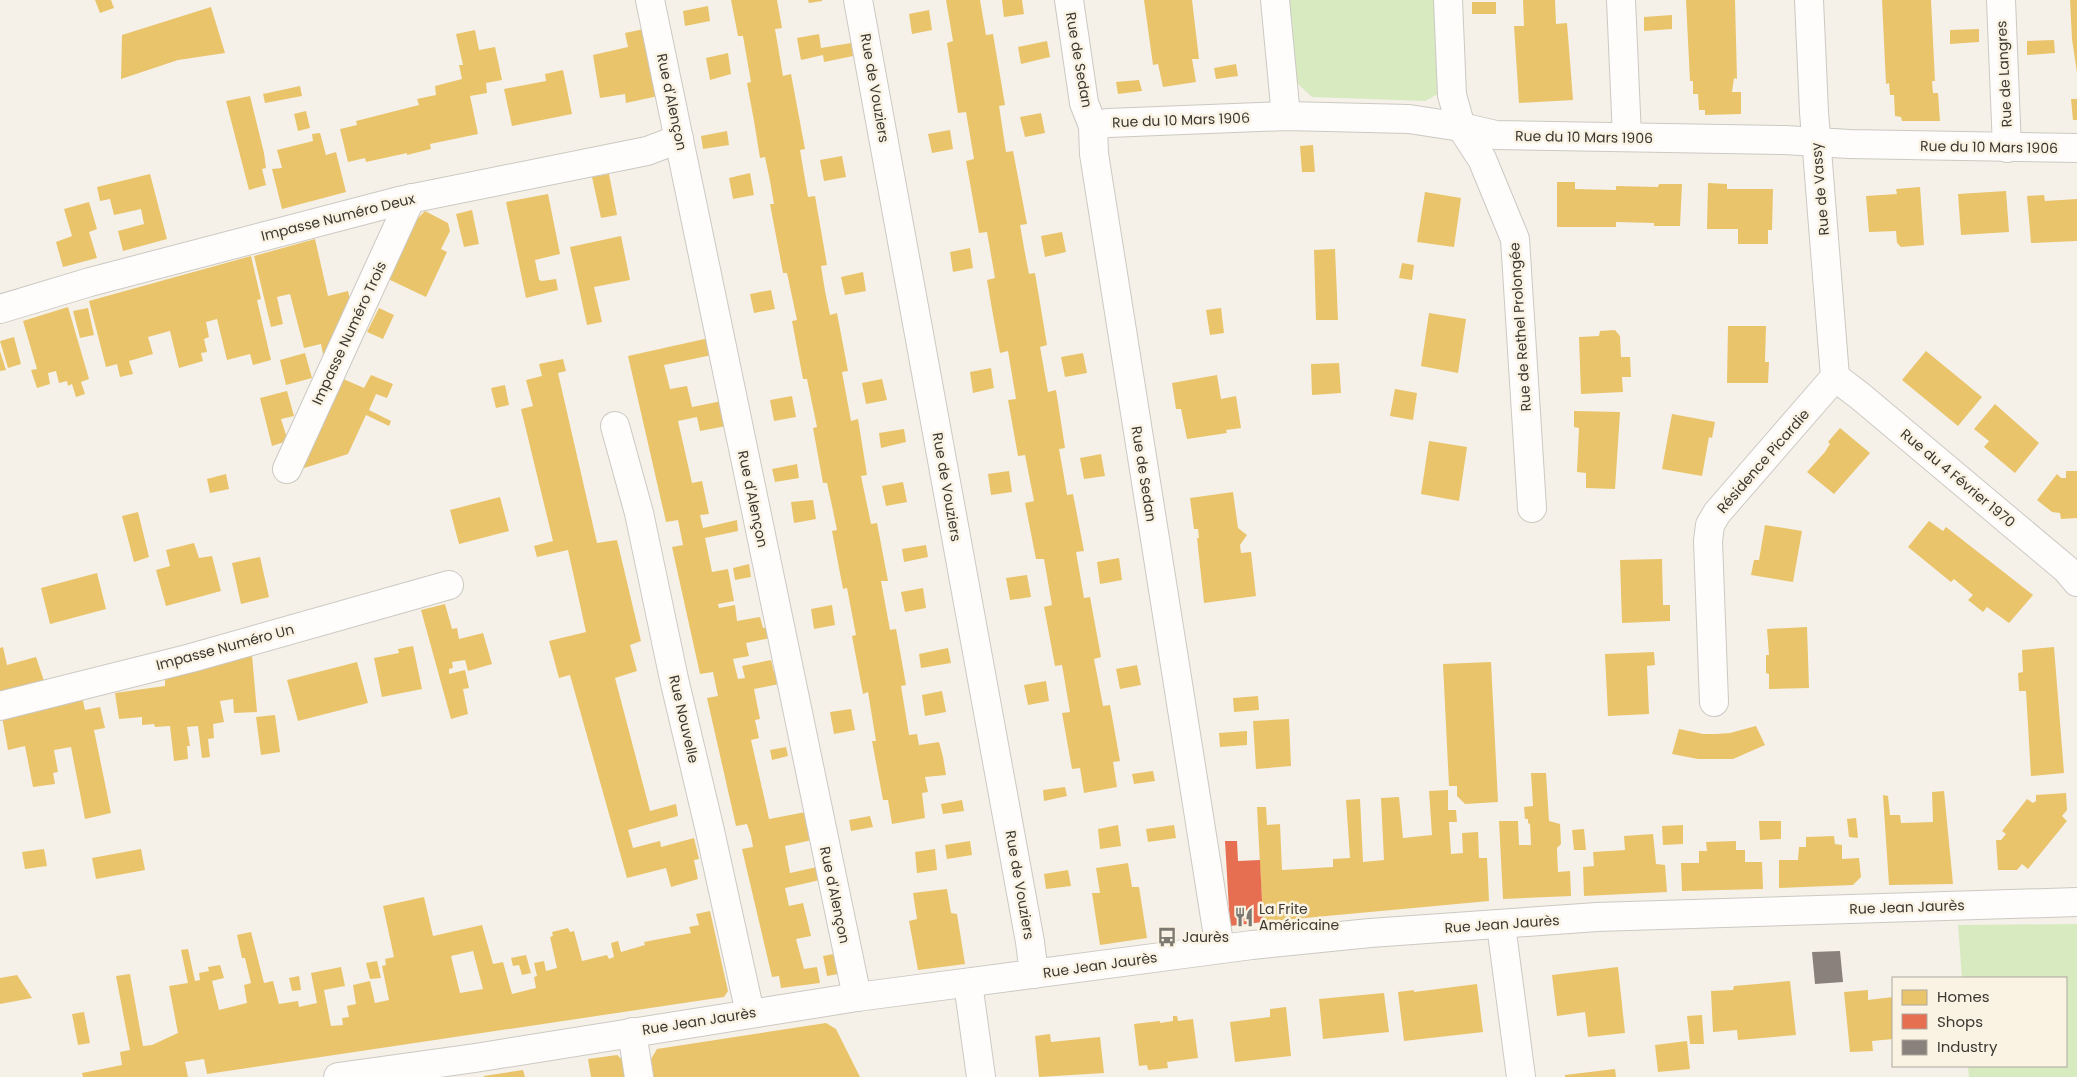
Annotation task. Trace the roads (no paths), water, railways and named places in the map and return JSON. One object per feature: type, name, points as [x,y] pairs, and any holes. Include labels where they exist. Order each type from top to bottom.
[{"type":"street","name":"Rue d'Alençon","points":[[650,0],[857,997]]},
{"type":"street","name":"Rue de Vouziers","points":[[858,0],[1027,923],[1034,974]]},
{"type":"street","name":"Rue de Sedan","points":[[1069,0],[1084,103],[1093,126],[1097,174],[1220,949]]},
{"type":"street","points":[[1275,0],[1286,116]]},
{"type":"street","name":"Rue de Rethel Prolongée","points":[[1448,0],[1452,95],[1461,127],[1482,158],[1515,239],[1532,508]]},
{"type":"street","points":[[1621,0],[1627,137]]},
{"type":"street","name":"Rue de Vassy","points":[[1809,0],[1817,142],[1835,378]]},
{"type":"street","name":"Rue de Langres","points":[[2001,0],[2007,148]]},
{"type":"street","name":"Rue du 10 Mars 1906","points":[[1093,126],[1108,123],[1286,116],[1410,119],[1496,135],[2007,148],[2077,148]]},
{"type":"street","name":"Impasse Numéro Deux","points":[[0,309],[90,282],[411,198],[647,151],[679,139]]},
{"type":"street","name":"Impasse Numéro Trois","points":[[287,468],[411,198]]},
{"type":"street","name":"Rue du 4 Février 1970","points":[[1835,378],[1860,396],[2066,569],[2077,582]]},
{"type":"street","name":"Résidence Picardie","points":[[1714,702],[1708,541],[1710,525],[1717,513],[1835,378]]},
{"type":"street","name":"Rue Nouvelle","points":[[615,426],[639,513],[674,679],[750,1013]]},
{"type":"street","name":"Impasse Numéro Un","points":[[0,706],[192,658],[449,585]]},
{"type":"street","name":"Rue Jean Jaurès","points":[[338,1077],[475,1058],[857,997],[1220,949],[1370,934],[1597,917],[2077,902]]},
{"type":"street","points":[[1501,925],[1521,1077]]},
{"type":"street","points":[[968,983],[980,1077]]},
{"type":"street","points":[[632,1032],[640,1077]]},
{"type":"place","name":"La Frite Américaine","points":[[1244,917]]},
{"type":"place","name":"Jaurès","points":[[1167,937]]}]
